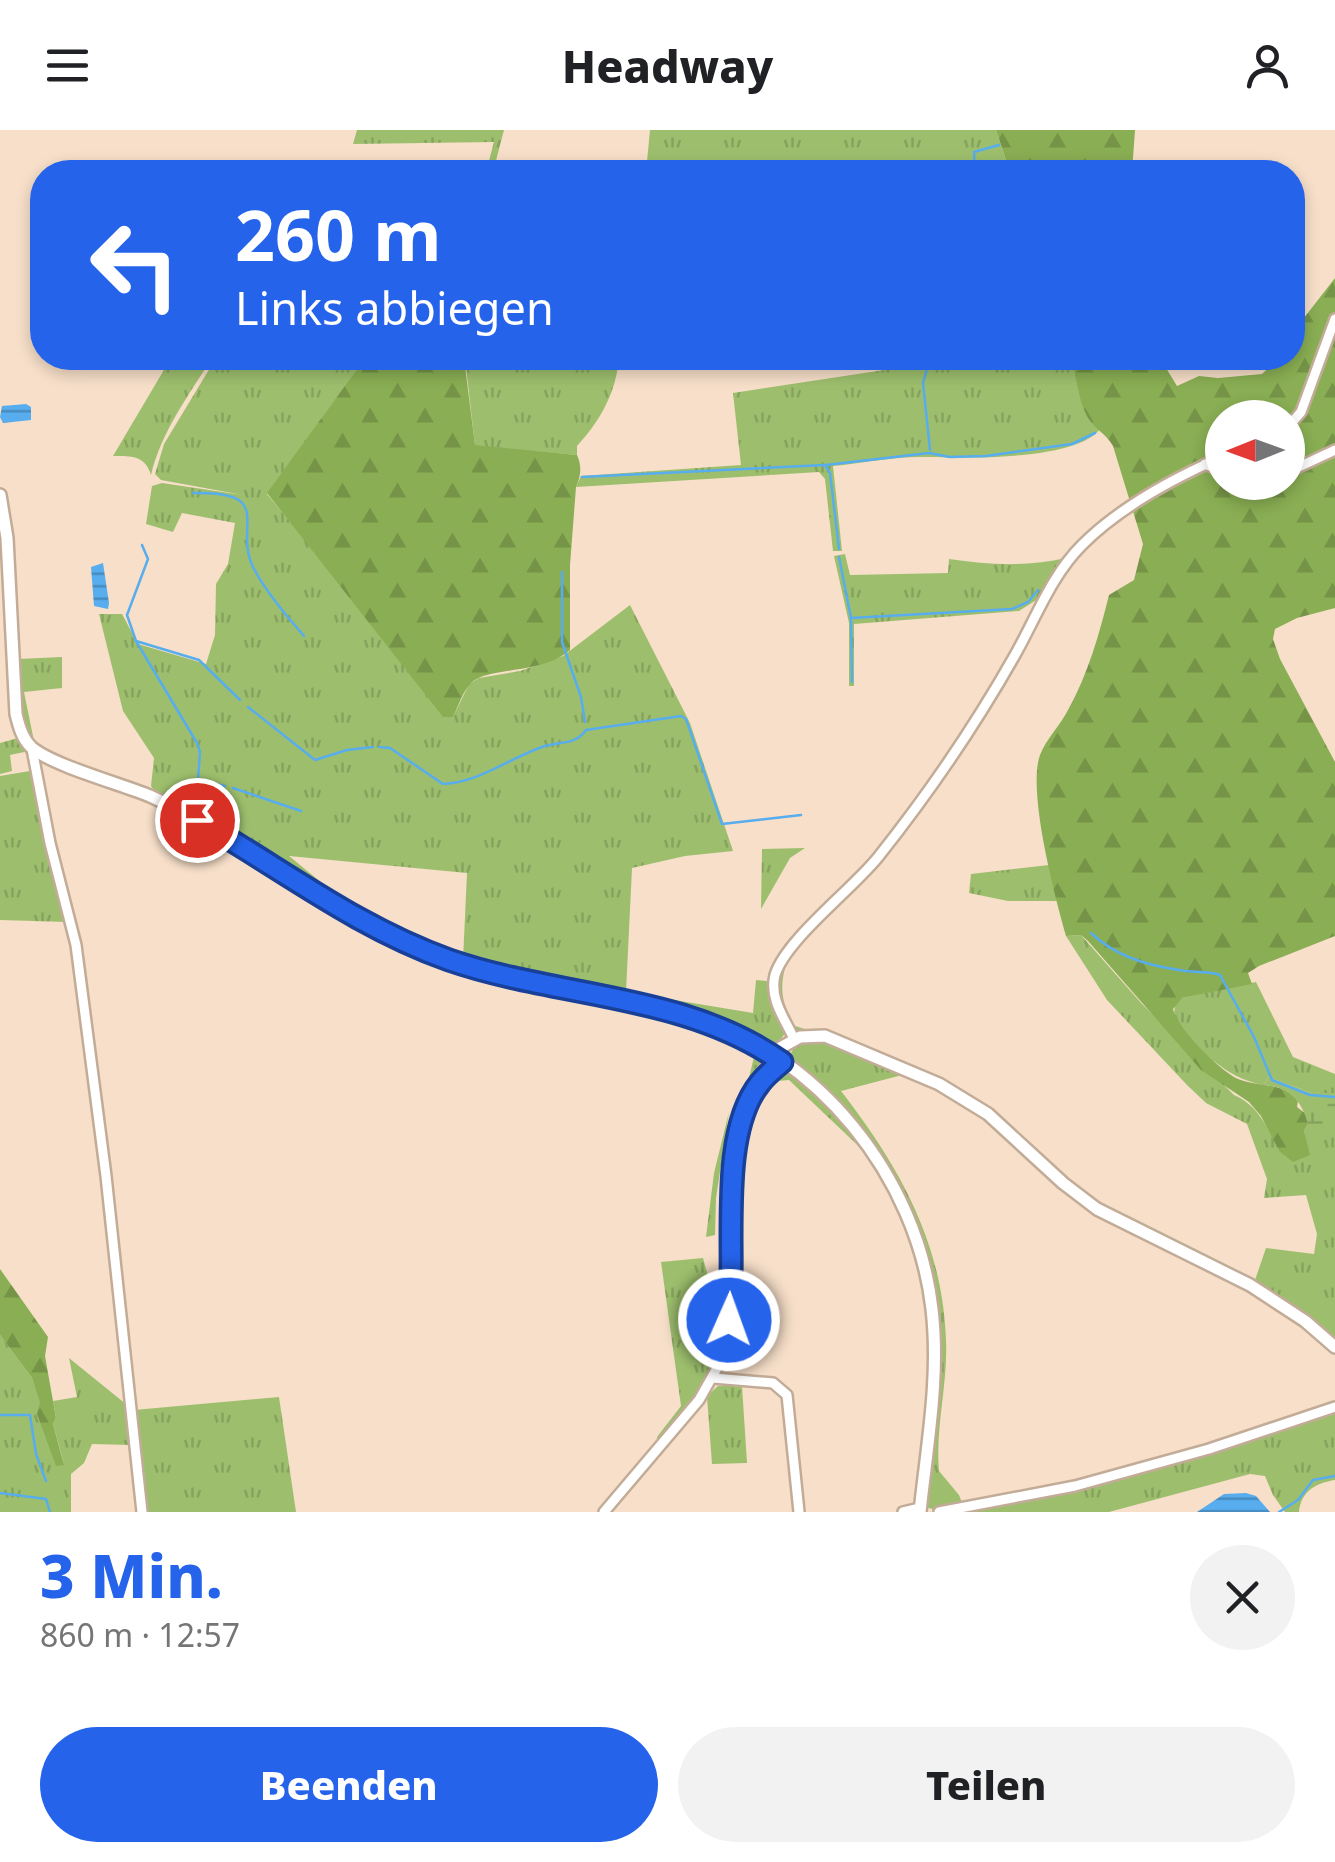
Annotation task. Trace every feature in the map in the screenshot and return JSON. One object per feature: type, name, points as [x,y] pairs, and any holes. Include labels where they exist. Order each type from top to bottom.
[{"type":"main road","points":[[0,496],[7,538],[16,714],[21,733],[32,748],[182,812],[345,913],[422,949],[504,976],[691,1016],[746,1039],[771,1053],[829,1100],[855,1128],[892,1185],[917,1244],[932,1310],[934,1360],[920,1510]]},
{"type":"main road","points":[[771,1053],[794,1039],[832,1038],[960,1095],[988,1114],[1097,1209],[1250,1285],[1279,1302],[1335,1347]]},
{"type":"main road","points":[[782,1062],[794,1039]]},
{"type":"street","points":[[1305,401],[1335,319]]},
{"type":"street","points":[[1305,464],[1335,450]]},
{"type":"street","points":[[794,1039],[774,991],[779,967],[881,854],[940,772],[992,695],[1061,570],[1098,530],[1205,464]]},
{"type":"street","points":[[32,748],[50,843],[76,945],[106,1176],[142,1512]]},
{"type":"street","points":[[39,770],[47,757]]},
{"type":"street","points":[[604,1512],[699,1400],[724,1350],[731,1304],[731,1205],[738,1142],[747,1106],[771,1053]]},
{"type":"street","points":[[760,1083],[782,1062]]},
{"type":"street","points":[[713,1378],[772,1383],[787,1395],[798,1512]]},
{"type":"street","points":[[938,1512],[1075,1486],[1209,1449],[1335,1407]]},
{"type":"street","points":[[903,1512],[920,1510]]},
{"type":"green space","points":[[357,130],[504,130],[496,160],[489,160],[494,142],[353,144]]},
{"type":"green space","points":[[650,130],[996,130],[1006,160],[647,160]]},
{"type":"green space","points":[[996,130],[1135,130],[1133,160],[1006,160]]},
{"type":"green space","points":[[1335,278],[1335,608],[1297,618],[1275,629],[1273,639],[1335,762],[1335,936],[1259,966],[1248,973],[1252,984],[1182,998],[1173,1009],[1190,1037],[1230,1075],[1285,1090],[1298,1100],[1297,1107],[1306,1114],[1308,1124],[1304,1131],[1310,1155],[1293,1162],[1279,1151],[1249,1102],[1201,1070],[1088,941],[1081,935],[1066,936],[1044,844],[1037,793],[1040,755],[1081,682],[1109,595],[1134,580],[1143,544],[1113,446],[1087,416],[1074,370],[1167,370],[1177,386],[1199,376],[1262,374],[1266,370],[1305,370],[1305,317]]},
{"type":"green space","points":[[164,370],[204,370],[169,429],[151,475],[141,460],[113,456]]},
{"type":"green space","points":[[209,370],[356,370],[267,494],[453,717],[469,684],[563,656],[630,605],[690,723],[733,851],[685,856],[632,868],[626,992],[753,1013],[756,980],[776,982],[788,958],[782,985],[786,1009],[795,1026],[808,1030],[787,1031],[779,1041],[768,1044],[713,1017],[678,1007],[603,994],[463,960],[467,873],[289,856],[366,919],[159,797],[151,786],[154,758],[123,711],[99,614],[122,614],[138,644],[206,664],[215,635],[216,584],[228,564],[235,523],[182,513],[173,532],[146,524],[152,486],[162,483],[243,495],[161,480],[155,474],[164,444]]},
{"type":"green space","points":[[356,370],[466,370],[475,445],[577,455],[580,463],[570,565],[570,650],[546,663],[480,677],[463,694],[453,717],[443,717],[267,493]]},
{"type":"green space","points":[[466,370],[617,370],[611,394],[577,446],[577,455],[475,446]]},
{"type":"green space","points":[[884,370],[1074,370],[1084,407],[1100,429],[1068,447],[1044,452],[903,458],[833,466],[842,551],[833,551],[825,479],[819,472],[576,487],[581,476],[741,465],[733,393]]},
{"type":"green space","points":[[845,554],[850,575],[948,573],[949,559],[1008,564],[1066,558],[1041,597],[1019,611],[854,624],[854,686],[849,686],[849,623],[834,556]]},
{"type":"green space","points":[[62,657],[62,688],[24,692],[35,746],[22,715],[18,659]]},
{"type":"green space","points":[[18,738],[29,751],[10,755],[12,771],[0,774],[0,743]]},
{"type":"green space","points":[[34,773],[48,852],[67,922],[0,920],[0,776]]},
{"type":"green space","points":[[805,848],[790,858],[761,909],[762,849]]},
{"type":"green space","points":[[1049,865],[1057,901],[1008,901],[969,893],[971,874]]},
{"type":"green space","points":[[1081,935],[1142,1004],[1234,1095],[1256,1111],[1279,1151],[1305,1144],[1308,1124],[1335,1124],[1335,1342],[1254,1283],[1266,1248],[1314,1254],[1317,1234],[1306,1195],[1264,1198],[1267,1179],[1247,1124],[1206,1103],[1107,1000],[1066,936]]},
{"type":"green space","points":[[1256,982],[1293,1057],[1335,1074],[1335,1093],[1311,1093],[1268,1077],[1264,1085],[1236,1076],[1202,1050],[1174,1016],[1175,1002],[1182,998]]},
{"type":"green space","points":[[593,1000],[659,1014],[701,1026],[762,1055],[765,1060],[740,1115],[754,1057],[748,1051],[696,1028],[656,1015],[615,1011]]},
{"type":"green space","points":[[823,1040],[906,1074],[841,1091],[899,1177],[927,1239],[943,1305],[946,1341],[939,1471],[963,1505],[935,1510],[926,1507],[935,1425],[928,1266],[866,1136],[830,1093],[794,1063],[791,1053],[795,1046]]},
{"type":"green space","points":[[785,1070],[827,1106],[869,1156],[789,1080],[777,1081],[755,1099],[771,1076]]},
{"type":"green space","points":[[1268,1077],[1311,1093],[1335,1093],[1335,1124],[1308,1124],[1293,1097],[1264,1085]]},
{"type":"green space","points":[[729,1112],[716,1198],[715,1235],[706,1237],[714,1173]]},
{"type":"green space","points":[[703,1258],[715,1302],[728,1302],[725,1327],[706,1381],[657,1445],[657,1437],[681,1406],[661,1262]]},
{"type":"green space","points":[[0,1269],[48,1337],[45,1356],[56,1418],[53,1424],[64,1465],[56,1466],[37,1414],[40,1402],[32,1378],[0,1335]]},
{"type":"green space","points":[[0,1335],[32,1378],[64,1464],[53,1424],[53,1401],[77,1397],[69,1358],[127,1405],[131,1445],[92,1444],[84,1463],[71,1474],[71,1512],[0,1512]]},
{"type":"green space","points":[[718,1386],[742,1386],[747,1463],[712,1464],[707,1396]]},
{"type":"green space","points":[[279,1397],[296,1512],[146,1512],[134,1410]]},
{"type":"green space","points":[[1335,1410],[1335,1480],[1311,1489],[1299,1512],[1285,1512],[1265,1476],[1250,1474],[1109,1512],[964,1512],[1105,1480]]},
{"type":"water","points":[[2,406],[31,407],[31,420],[3,423]]},
{"type":"water","points":[[103,563],[108,609],[94,606],[91,567]]},
{"type":"water","points":[[1224,1494],[1256,1496],[1270,1512],[1197,1512]]},
{"type":"waterway","points":[[974,160],[974,152],[999,145]]},
{"type":"waterway","points":[[927,370],[923,383],[930,450]]},
{"type":"waterway","points":[[826,465],[929,453],[986,456],[1072,444],[1095,433]]},
{"type":"waterway","points":[[582,477],[825,465],[830,473],[839,549]]},
{"type":"waterway","points":[[193,493],[219,494],[244,505],[253,567],[304,636]]},
{"type":"waterway","points":[[142,545],[148,559],[127,615],[136,641],[199,660],[240,700]]},
{"type":"waterway","points":[[839,557],[851,618],[852,682]]},
{"type":"waterway","points":[[562,572],[562,642],[581,697],[585,722]]},
{"type":"waterway","points":[[851,618],[1012,609],[1028,602],[1038,590]]},
{"type":"waterway","points":[[136,641],[197,743],[198,780],[225,786]]},
{"type":"waterway","points":[[248,707],[315,760],[373,747]]},
{"type":"waterway","points":[[379,747],[390,748],[443,784],[482,775],[542,747],[571,741],[586,730],[681,716],[686,719],[722,824],[801,815]]},
{"type":"waterway","points":[[233,788],[301,811]]},
{"type":"waterway","points":[[1091,933],[1110,948],[1143,962],[1220,975],[1272,1080],[1310,1095],[1335,1097]]},
{"type":"waterway","points":[[0,1415],[30,1415],[36,1454],[46,1481]]},
{"type":"waterway","points":[[1279,1512],[1298,1500],[1313,1480],[1335,1476]]},
{"type":"waterway","points":[[0,1493],[46,1499],[50,1512]]},
{"type":"route","points":[[197,820],[345,913],[422,949],[504,976],[691,1016],[746,1039],[782,1062],[760,1083],[747,1106],[742,1126],[731,1205],[729,1320]]}]
